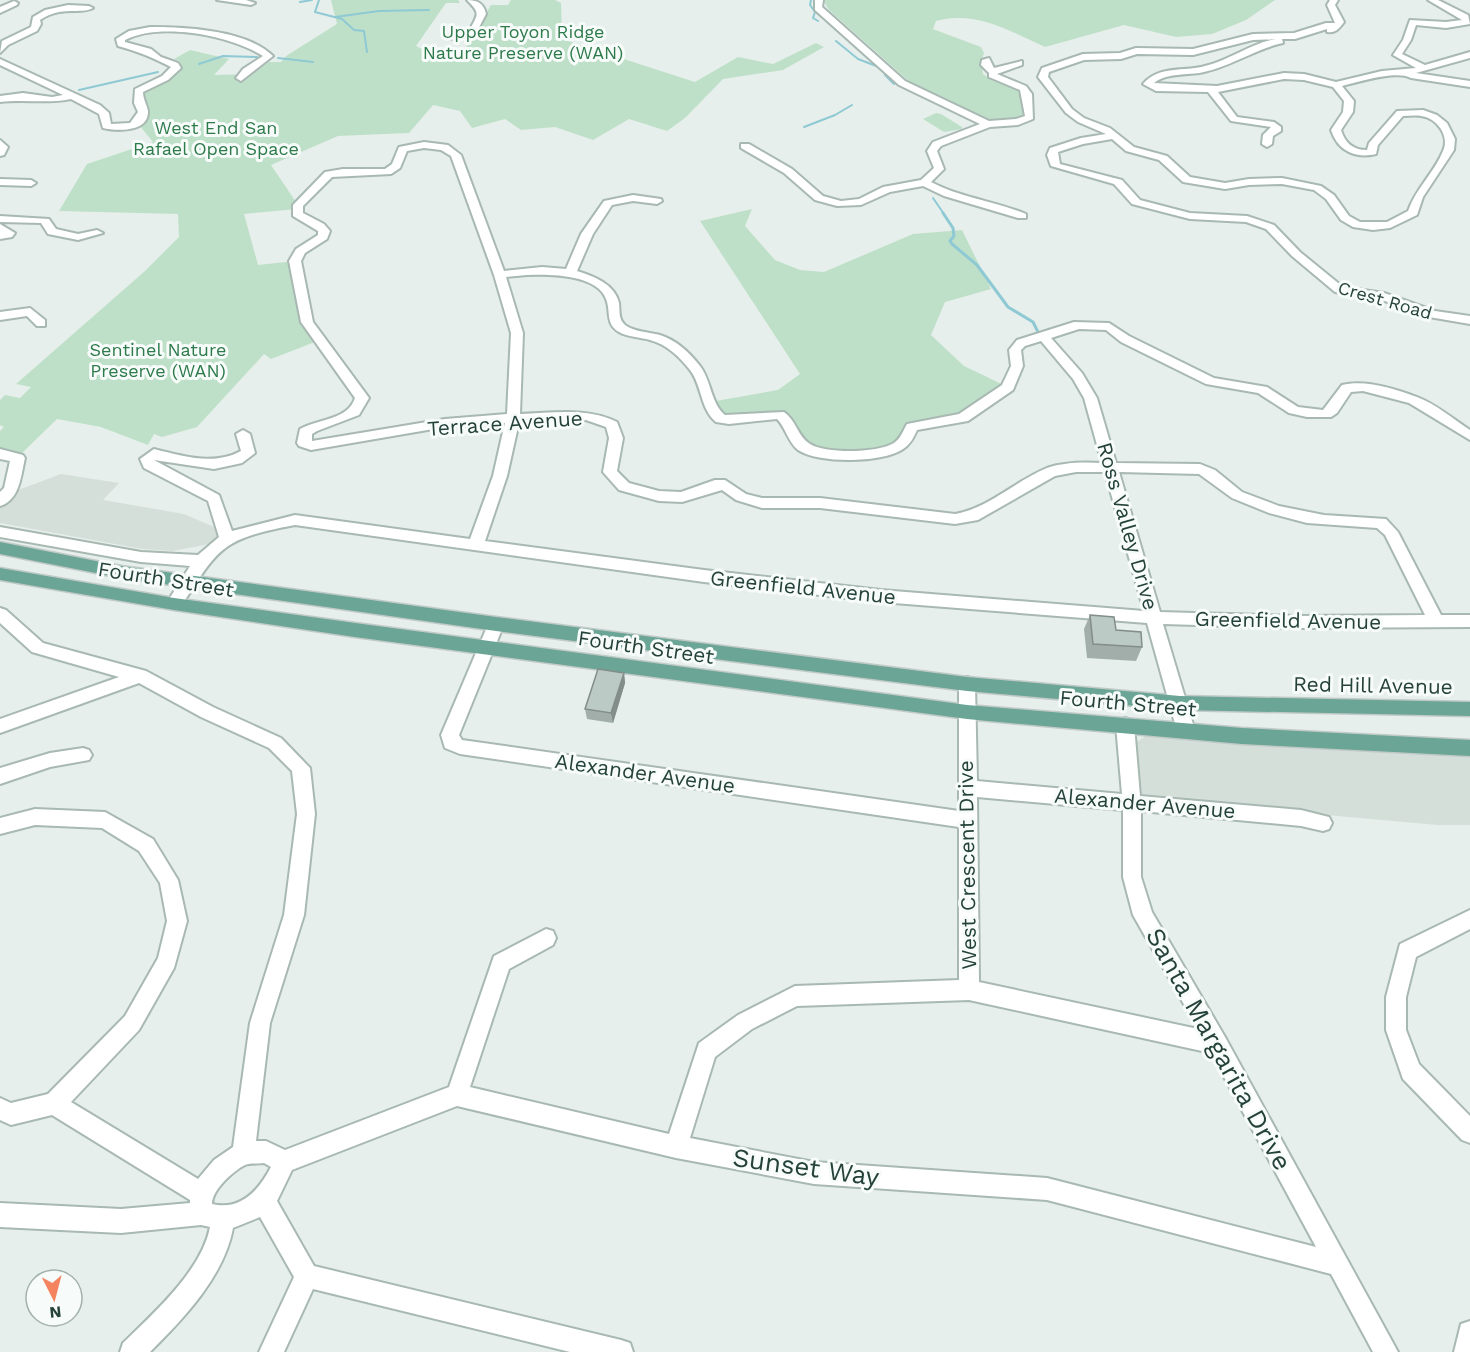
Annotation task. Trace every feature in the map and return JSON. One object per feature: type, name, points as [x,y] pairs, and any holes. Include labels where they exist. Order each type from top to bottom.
[{"type":"main road","name":"Fourth Street","points":[[0,548],[121,572],[496,624],[967,684],[1180,703],[1275,705]]},
{"type":"main road","name":"Fourth Street","points":[[0,574],[174,604],[967,712],[1186,731],[1470,748]]},
{"type":"main road","name":"Red Hill Avenue","points":[[1275,705],[1470,709]]},
{"type":"street","points":[[221,0],[251,3]]},
{"type":"street","points":[[452,37],[472,33],[482,14],[481,8],[471,0]]},
{"type":"street","points":[[819,0],[818,8],[902,83],[988,124]]},
{"type":"street","points":[[1334,0],[1331,5],[1339,17],[1338,26]]},
{"type":"street","points":[[1424,68],[1397,55],[1407,40],[1413,22],[1446,25],[1467,22],[1465,17],[1432,0]]},
{"type":"street","points":[[0,10],[14,3]]},
{"type":"street","points":[[0,50],[5,43],[34,29],[37,24],[36,19],[50,10],[69,6],[89,8]]},
{"type":"street","points":[[1336,85],[1349,100],[1348,112],[1336,130],[1337,135],[1356,154],[1372,152],[1373,145],[1400,113],[1423,113],[1434,117],[1444,125],[1450,138],[1449,150],[1418,197],[1413,213],[1404,220],[1390,225],[1372,227],[1357,225],[1345,218],[1330,197],[1317,188],[1299,183],[1261,181],[1225,186],[1187,180],[1163,158],[1130,149],[1107,130],[1081,120],[1069,111],[1043,77],[1045,70],[1083,57],[1121,56],[1136,51],[1193,52],[1253,37],[1295,36],[1329,25],[1338,26]]},
{"type":"street","points":[[1338,26],[1306,39],[1268,43],[1204,69],[1166,75],[1148,84],[1156,88],[1210,89],[1284,76],[1304,77],[1336,85],[1382,74],[1424,68],[1470,55]]},
{"type":"street","points":[[0,62],[101,109],[105,124],[109,127],[126,127],[137,123],[143,111],[139,103],[138,91],[165,78],[176,69],[175,65],[153,57],[148,51],[120,42],[124,36],[143,30],[232,38],[270,56],[246,71],[241,78]]},
{"type":"street","points":[[745,146],[788,171],[819,198],[830,202],[856,203],[887,189],[924,183],[939,169],[932,151],[937,144],[988,124],[1022,122],[1030,115],[1027,94],[1023,88],[995,78],[986,65],[986,60]]},
{"type":"street","points":[[993,72],[1019,63]]},
{"type":"street","points":[[1398,73],[1470,84]]},
{"type":"street","points":[[1210,89],[1225,107],[1228,116],[1274,125],[1278,129],[1268,135],[1268,144]]},
{"type":"street","points":[[0,99],[23,96],[52,100],[71,96]]},
{"type":"street","name":"Crest Road","points":[[1114,136],[1081,141],[1054,150],[1052,155],[1054,162],[1062,169],[1118,182],[1136,202],[1190,216],[1247,219],[1270,227],[1296,254],[1339,290],[1384,297],[1433,314],[1470,320]]},
{"type":"street","points":[[0,143],[3,147],[0,153]]},
{"type":"street","name":"Terrace Avenue","points":[[500,275],[456,155],[450,149],[441,146],[413,146],[403,149],[396,166],[387,172],[329,174],[298,205],[297,214],[320,226],[324,231],[323,237],[298,254],[295,261],[306,309],[306,322],[362,398],[358,410],[349,416],[310,429],[303,437],[304,442],[318,445],[445,423],[586,416],[607,421],[615,431],[616,438],[610,472],[616,482],[635,491],[682,498],[715,485],[725,486],[741,497],[762,503],[820,503],[955,519],[973,516],[1052,472],[1076,467],[1200,469],[1208,471],[1229,491],[1275,512],[1322,521],[1381,523],[1391,532],[1436,621]]},
{"type":"street","points":[[0,182],[31,183]]},
{"type":"street","points":[[924,183],[948,195],[985,202],[1022,216]]},
{"type":"street","points":[[570,273],[587,234],[609,203],[633,198],[657,201]]},
{"type":"street","points":[[0,219],[45,221],[52,232],[69,237],[97,233]]},
{"type":"street","points":[[0,227],[9,233],[8,236],[0,236]]},
{"type":"street","points":[[476,544],[500,476],[513,418],[517,333],[500,275],[531,269],[570,273],[599,285],[610,294],[614,302],[614,320],[618,326],[625,330],[656,337],[668,343],[697,371],[713,410],[721,419],[779,415],[785,418],[801,444],[807,449],[820,453],[884,452],[903,443],[912,427],[963,418],[1008,387],[1017,366],[1014,353],[1017,346],[1078,325],[1109,327],[1125,339],[1211,381],[1262,390],[1294,410],[1326,414],[1332,410],[1347,388],[1363,387],[1414,400],[1470,436]]},
{"type":"street","points":[[0,316],[30,312],[41,323]]},
{"type":"street","name":"Ross Valley Drive","points":[[1043,336],[1092,398],[1180,703],[1186,731]]},
{"type":"street","points":[[227,539],[214,498],[159,471],[149,465],[147,459],[154,454],[197,463],[228,464],[248,453],[243,434]]},
{"type":"street","points":[[0,454],[18,458],[11,490],[0,501]]},
{"type":"street","name":"Greenfield Avenue","points":[[174,604],[201,561],[218,544],[253,529],[295,520],[704,576],[857,593],[1155,618],[1298,622],[1470,621]]},
{"type":"street","points":[[0,532],[141,558],[201,561]]},
{"type":"street","points":[[0,614],[38,648],[140,676],[207,712],[275,743],[301,768],[306,814],[294,915],[260,1023],[243,1153]]},
{"type":"street","name":"Alexander Avenue","points":[[496,624],[450,735],[451,743],[460,747],[966,820]]},
{"type":"street","points":[[0,726],[140,676]]},
{"type":"street","name":"West Crescent Drive","points":[[676,1147],[706,1050],[745,1022],[795,996],[969,990],[966,820],[967,684]]},
{"type":"street","name":"Santa Margarita Drive","points":[[1125,725],[1132,802],[1132,877],[1143,915],[1218,1044],[1386,1352]]},
{"type":"street","points":[[0,776],[50,760],[83,755]]},
{"type":"street","name":"Alexander Avenue","points":[[966,788],[1300,818],[1323,823]]},
{"type":"street","points":[[0,826],[35,817],[105,820],[146,845],[169,880],[177,921],[167,961],[132,1023],[54,1104],[11,1114],[0,1109]]},
{"type":"street","points":[[1470,919],[1407,951],[1396,997],[1396,1030],[1411,1071],[1470,1132]]},
{"type":"street","points":[[284,1162],[457,1095],[501,963],[546,938]]},
{"type":"street","points":[[969,990],[1218,1044]]},
{"type":"street","name":"Sunset Way","points":[[457,1095],[676,1147],[814,1173],[1047,1189],[1337,1264]]},
{"type":"street","points":[[54,1104],[208,1208]]},
{"type":"street","points":[[132,1352],[179,1306],[218,1246],[208,1208],[222,1168],[243,1153],[266,1152],[284,1162]]},
{"type":"street","points":[[0,1215],[121,1221],[208,1208],[242,1213],[264,1202],[277,1183],[284,1162]]},
{"type":"street","points":[[264,1202],[307,1276],[621,1352]]},
{"type":"street","points":[[272,1352],[307,1276]]},
{"type":"street","points":[[1466,1352],[1470,1333]]},
{"type":"shaded area","points":[[61,474],[119,483],[103,500],[184,514],[219,529],[222,538],[205,545],[172,551],[142,549],[0,523],[0,505],[13,492]]},
{"type":"shaded area","points":[[1147,735],[1470,755],[1470,825],[1438,825],[1138,798],[1134,744]]},
{"type":"green space","points":[[331,0],[458,0],[460,3],[446,3],[416,46],[428,52],[465,49],[491,5],[508,5],[511,0],[555,0],[561,3],[562,39],[695,82],[738,57],[773,64],[816,43],[824,47],[783,70],[723,79],[685,118],[667,131],[629,119],[593,140],[555,127],[521,130],[505,119],[472,128],[460,111],[433,105],[409,133],[338,136],[271,165],[298,205],[297,209],[244,214],[258,265],[295,261],[305,303],[320,340],[271,359],[264,354],[197,427],[162,437],[154,434],[148,445],[101,427],[57,419],[21,454],[0,449],[0,431],[4,427],[0,425],[0,400],[5,395],[20,398],[31,387],[16,384],[145,271],[179,237],[178,214],[59,211],[87,164],[153,142],[140,126],[150,112],[144,102],[144,91],[166,81],[181,68],[180,61],[174,59],[190,50],[229,59],[214,75],[253,74],[269,62],[281,62],[286,56],[337,24]]},
{"type":"green space","points":[[823,0],[1275,0],[1246,20],[1212,34],[1176,37],[1124,25],[1045,47],[978,20],[950,18],[936,21],[933,29],[981,47],[984,53],[981,62],[983,74],[993,81],[1019,89],[1023,99],[1023,117],[1010,121],[989,120],[912,84],[829,10]]},
{"type":"green space","points":[[936,113],[962,129],[944,132],[923,119]]},
{"type":"green space","points":[[752,209],[745,226],[775,260],[800,270],[824,272],[913,234],[962,230],[991,289],[945,302],[931,335],[964,366],[1008,387],[955,421],[919,425],[903,443],[865,454],[807,449],[785,418],[721,419],[716,401],[778,390],[800,374],[700,221]]},
{"type":"building","points":[[1090,615],[1114,617],[1116,630],[1141,632],[1142,647],[1093,644]]},
{"type":"building","points":[[598,669],[624,673],[611,713],[585,709]]},
{"type":"waterway","points":[[300,2],[312,0]]},
{"type":"waterway","points":[[319,0],[315,12],[342,19],[354,30],[364,31],[367,52]]},
{"type":"waterway","points":[[811,0],[810,5],[815,12],[813,18],[818,21]]},
{"type":"waterway","points":[[335,17],[379,11],[429,10]]},
{"type":"waterway","points":[[836,41],[858,59],[884,69],[885,75],[894,84]]},
{"type":"waterway","points":[[199,64],[223,56],[257,57]]},
{"type":"waterway","points":[[278,58],[313,62]]},
{"type":"waterway","points":[[79,90],[158,72]]},
{"type":"waterway","points":[[804,127],[835,115],[852,105]]},
{"type":"waterway","points":[[933,198],[944,214]]},
{"type":"waterway","points":[[943,213],[953,228],[954,236],[950,241],[952,244],[977,265],[1008,307],[1033,322],[1039,334]]},
{"type":"park label","name":"Upper Toyon Ridge Nature Preserve (WAN)","points":[[523,42]]},
{"type":"park label","name":"West End San Rafael Open Space","points":[[216,137]]},
{"type":"park label","name":"Sentinel Nature Preserve (WAN)","points":[[158,359]]}]
